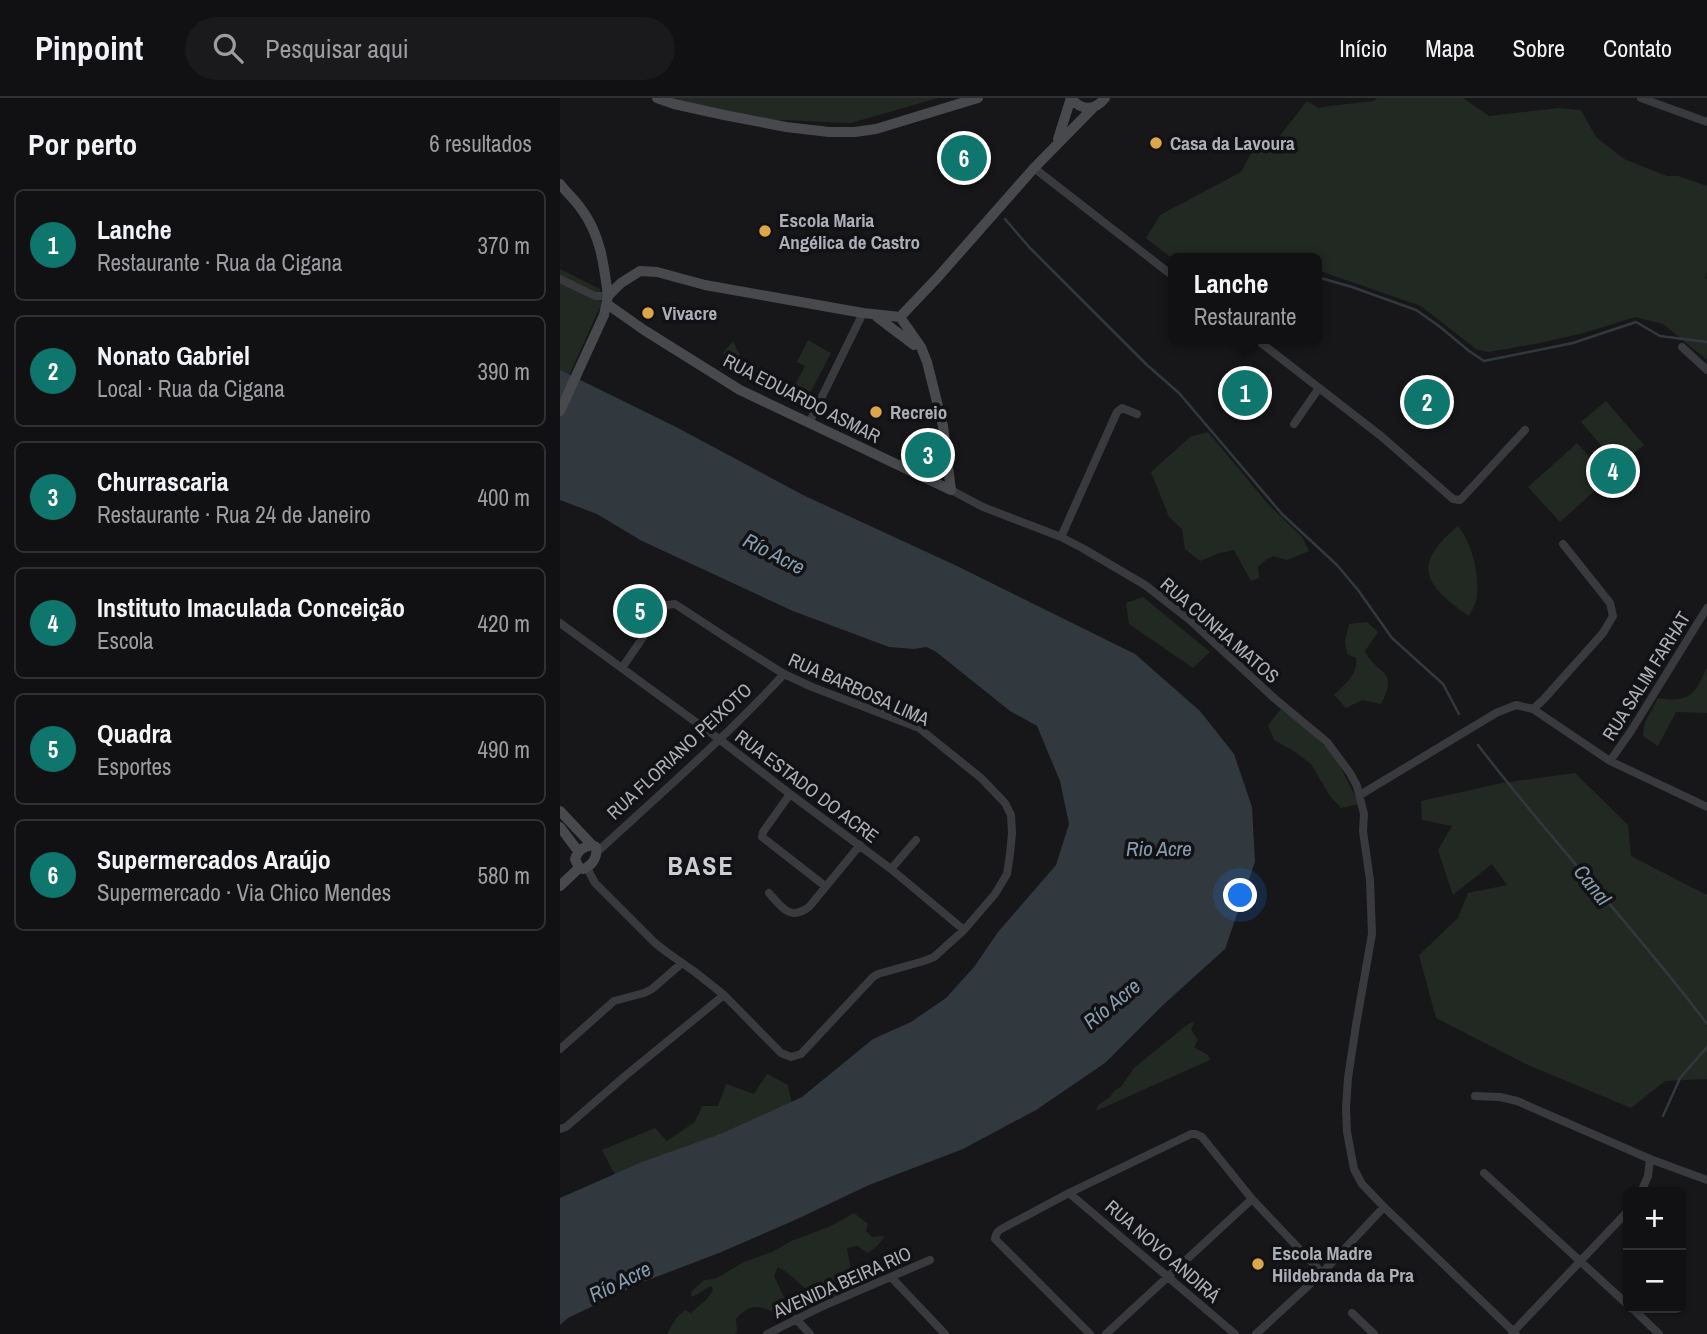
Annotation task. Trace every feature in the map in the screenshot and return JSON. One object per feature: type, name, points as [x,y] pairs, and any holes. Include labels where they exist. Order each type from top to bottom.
[{"type":"main road","points":[[657,98],[674,104],[786,127],[841,132],[876,129],[978,98]]},
{"type":"main road","points":[[1056,145],[1071,98],[1081,107],[1093,108]]},
{"type":"main road","points":[[900,317],[1034,168],[1105,98]]},
{"type":"main road","points":[[560,184],[583,211],[603,256],[607,305]]},
{"type":"main road","points":[[560,411],[607,305],[634,274],[640,271],[863,313],[900,317]]},
{"type":"main road","name":"RUA EDUARDO ASMAR","points":[[607,305],[740,390],[951,490]]},
{"type":"main road","points":[[875,315],[924,354]]},
{"type":"main road","points":[[900,317],[924,354],[943,426],[951,490]]},
{"type":"main road","points":[[560,811],[594,849]]},
{"type":"main road","points":[[560,827],[578,851],[575,859],[583,868]]},
{"type":"main road","name":"RUA FLORIANO PEIXOTO","points":[[560,886],[592,864],[594,849],[585,846],[578,851]]},
{"type":"street","points":[[1640,98],[1707,122]]},
{"type":"street","points":[[1034,168],[1168,272]]},
{"type":"street","points":[[560,279],[607,305]]},
{"type":"street","points":[[809,424],[863,313]]},
{"type":"street","points":[[1262,344],[1381,436],[1454,499],[1460,500],[1525,430]]},
{"type":"street","points":[[1682,347],[1707,370]]},
{"type":"street","points":[[1294,424],[1319,388]]},
{"type":"street","points":[[1061,537],[1119,409],[1137,414]]},
{"type":"street","name":"RUA CUNHA MATOS","points":[[951,490],[982,508],[1061,537],[1145,585],[1190,620],[1326,742],[1350,773],[1360,796]]},
{"type":"street","points":[[1533,709],[1603,633],[1613,616],[1609,603],[1563,544]]},
{"type":"street","name":"RUA BARBOSA LIMA","points":[[622,668],[663,608],[675,604],[784,674],[823,692],[919,728],[981,778],[1005,803],[1011,816],[1012,833],[1007,874],[995,894],[964,930],[930,959],[873,977],[801,1054],[791,1057],[781,1053],[724,995]]},
{"type":"street","name":"RUA SALIM FARHAT","points":[[1610,761],[1707,608]]},
{"type":"street","name":"RUA ESTADO DO ACRE","points":[[560,623],[860,845],[964,930]]},
{"type":"street","name":"RUA FLORIANO PEIXOTO","points":[[594,849],[719,739],[784,674]]},
{"type":"street","points":[[1623,1216],[1513,1333],[1362,1184],[1354,1169],[1347,1132],[1346,1108],[1356,1025],[1372,934],[1370,880],[1360,796],[1496,713],[1516,705],[1533,709],[1610,761],[1707,807]]},
{"type":"street","points":[[790,794],[761,835],[763,840],[825,886]]},
{"type":"street","points":[[891,869],[916,840]]},
{"type":"street","points":[[769,893],[788,912],[802,913],[860,845]]},
{"type":"street","points":[[560,1129],[566,1127],[724,995],[655,943],[583,868]]},
{"type":"street","points":[[560,1049],[614,1001],[652,989],[682,963]]},
{"type":"street","points":[[1475,1096],[1517,1101],[1650,1159],[1707,1180]]},
{"type":"street","points":[[1090,1334],[995,1239],[998,1231],[1191,1134],[1202,1137],[1252,1199],[1322,1273]]},
{"type":"street","points":[[1643,1187],[1650,1159]]},
{"type":"street","points":[[1483,1172],[1623,1300]]},
{"type":"street","name":"RUA NOVO ANDIRÁ","points":[[1069,1193],[1236,1334]]},
{"type":"street","points":[[1106,1334],[1252,1199]]},
{"type":"street","points":[[1256,1334],[1322,1273],[1384,1207]]},
{"type":"street","name":"AVENIDA BEIRA RIO","points":[[767,1334],[823,1306],[930,1260]]},
{"type":"street","points":[[891,1277],[945,1334]]},
{"type":"street","points":[[1352,1313],[1374,1334]]},
{"type":"street","points":[[1637,1313],[1659,1334]]},
{"type":"street","points":[[796,1320],[810,1334]]},
{"type":"shaded area","points":[[663,98],[938,98],[851,123],[755,119]]},
{"type":"shaded area","points":[[1377,98],[1463,98],[1489,116],[1559,108],[1581,110],[1596,137],[1624,159],[1667,176],[1678,176],[1707,186],[1707,360],[1663,324],[1635,317],[1584,333],[1488,352],[1476,349],[1421,306],[1322,272],[1322,253],[1168,253],[1168,255],[1146,238],[1160,215],[1241,172],[1253,150],[1279,137],[1307,101],[1319,108],[1374,101]]},
{"type":"shaded area","points":[[560,269],[600,289],[601,305],[567,380],[560,375]]},
{"type":"shaded area","points":[[808,340],[831,353],[808,397],[793,389],[805,366],[797,362]]},
{"type":"shaded area","points":[[733,341],[740,356],[733,367],[720,370],[727,357],[723,353]]},
{"type":"shaded area","points":[[1606,401],[1644,445],[1619,466],[1581,422]]},
{"type":"shaded area","points":[[1208,432],[1268,504],[1302,537],[1309,551],[1287,560],[1273,556],[1267,559],[1258,567],[1259,578],[1251,581],[1234,550],[1200,561],[1185,549],[1182,529],[1169,517],[1151,472],[1190,437]]},
{"type":"shaded area","points":[[1577,443],[1609,478],[1560,522],[1528,487]]},
{"type":"shaded area","points":[[1458,526],[1471,550],[1477,577],[1477,598],[1469,616],[1442,594],[1429,574],[1429,563],[1434,552]]},
{"type":"shaded area","points":[[641,592],[657,602],[639,630],[623,620]]},
{"type":"shaded area","points":[[1143,597],[1210,652],[1193,668],[1129,624],[1126,603]]},
{"type":"shaded area","points":[[1367,622],[1378,632],[1365,651],[1384,673],[1388,684],[1381,704],[1362,700],[1346,708],[1334,695],[1350,679],[1355,669],[1356,658],[1347,654],[1345,641],[1349,624]]},
{"type":"shaded area","points":[[1707,668],[1707,713],[1676,712],[1658,746],[1643,736],[1645,722],[1658,698],[1676,699],[1689,696]]},
{"type":"shaded area","points":[[1281,709],[1335,756],[1359,804],[1341,808],[1330,796],[1311,764],[1274,740],[1268,725]]},
{"type":"shaded area","points":[[1575,773],[1628,825],[1631,856],[1707,895],[1707,1079],[1665,1081],[1631,1108],[1528,1065],[1436,1018],[1419,955],[1458,918],[1468,893],[1507,885],[1492,864],[1453,895],[1438,850],[1452,826],[1422,820],[1421,801],[1502,783]]},
{"type":"shaded area","points":[[1194,1022],[1191,1030],[1198,1040],[1194,1047],[1208,1055],[1210,1060],[1096,1111],[1098,1105],[1121,1087],[1134,1068]]},
{"type":"shaded area","points":[[767,1074],[788,1085],[794,1116],[619,1182],[602,1150],[655,1128],[667,1141],[695,1122],[702,1106],[718,1106],[726,1084],[754,1094]]},
{"type":"shaded area","points":[[854,1213],[868,1224],[866,1231],[872,1237],[885,1236],[868,1253],[857,1246],[847,1248],[854,1288],[848,1293],[822,1303],[778,1267],[774,1276],[790,1310],[782,1316],[757,1307],[741,1313],[736,1319],[735,1334],[667,1334],[676,1318],[685,1310],[691,1313],[707,1299],[713,1290],[711,1286],[692,1297],[691,1292],[704,1280],[715,1279],[744,1262],[829,1227]]},
{"type":"water","name":"Rio Acre","points":[[560,370],[676,427],[803,495],[957,566],[1135,654],[1200,711],[1234,754],[1252,807],[1255,862],[1225,949],[1163,1005],[1105,1063],[1036,1110],[963,1149],[869,1185],[719,1253],[643,1282],[568,1318],[560,1325],[560,1198],[642,1162],[723,1133],[802,1097],[873,1039],[911,1022],[946,998],[1056,865],[1069,824],[1060,781],[1037,726],[1010,711],[935,651],[926,647],[889,647],[793,611],[642,541],[597,514],[560,500]]},
{"type":"waterway","points":[[1005,219],[1029,247],[1147,365],[1179,393],[1282,514],[1337,565],[1392,638],[1443,684],[1459,714]]},
{"type":"waterway","points":[[1322,278],[1416,310],[1484,361],[1573,343],[1636,322],[1660,336],[1707,342]]},
{"type":"waterway","name":"Canal","points":[[1478,745],[1707,1024]]},
{"type":"waterway","name":"Canal","points":[[1663,1116],[1680,1078],[1707,1047]]},
{"type":"place","name":"Casa da Lavoura","points":[[1156,143]]},
{"type":"place","name":"Supermercados Araújo","points":[[964,158]]},
{"type":"place","name":"Escola Maria Angélica de Castro","points":[[765,231]]},
{"type":"place","name":"Vivacre","points":[[648,313]]},
{"type":"place","name":"Lanche","points":[[1245,393]]},
{"type":"place","name":"Nonato Gabriel","points":[[1427,402]]},
{"type":"place","name":"Recreio","points":[[876,412]]},
{"type":"place","name":"Churrascaria","points":[[928,455]]},
{"type":"place","name":"Instituto Imaculada Conceição","points":[[1613,471]]},
{"type":"place","name":"Quadra","points":[[640,611]]},
{"type":"place","name":"Escola Madre Hildebranda da Pra","points":[[1258,1264]]},
{"type":"district","name":"BASE","points":[[701,866]]},
{"type":"water label","name":"Río Acre","points":[[774,554]]},
{"type":"water label","name":"Río Acre","points":[[1112,1004]]},
{"type":"water label","name":"Río Acre","points":[[620,1282]]}]
